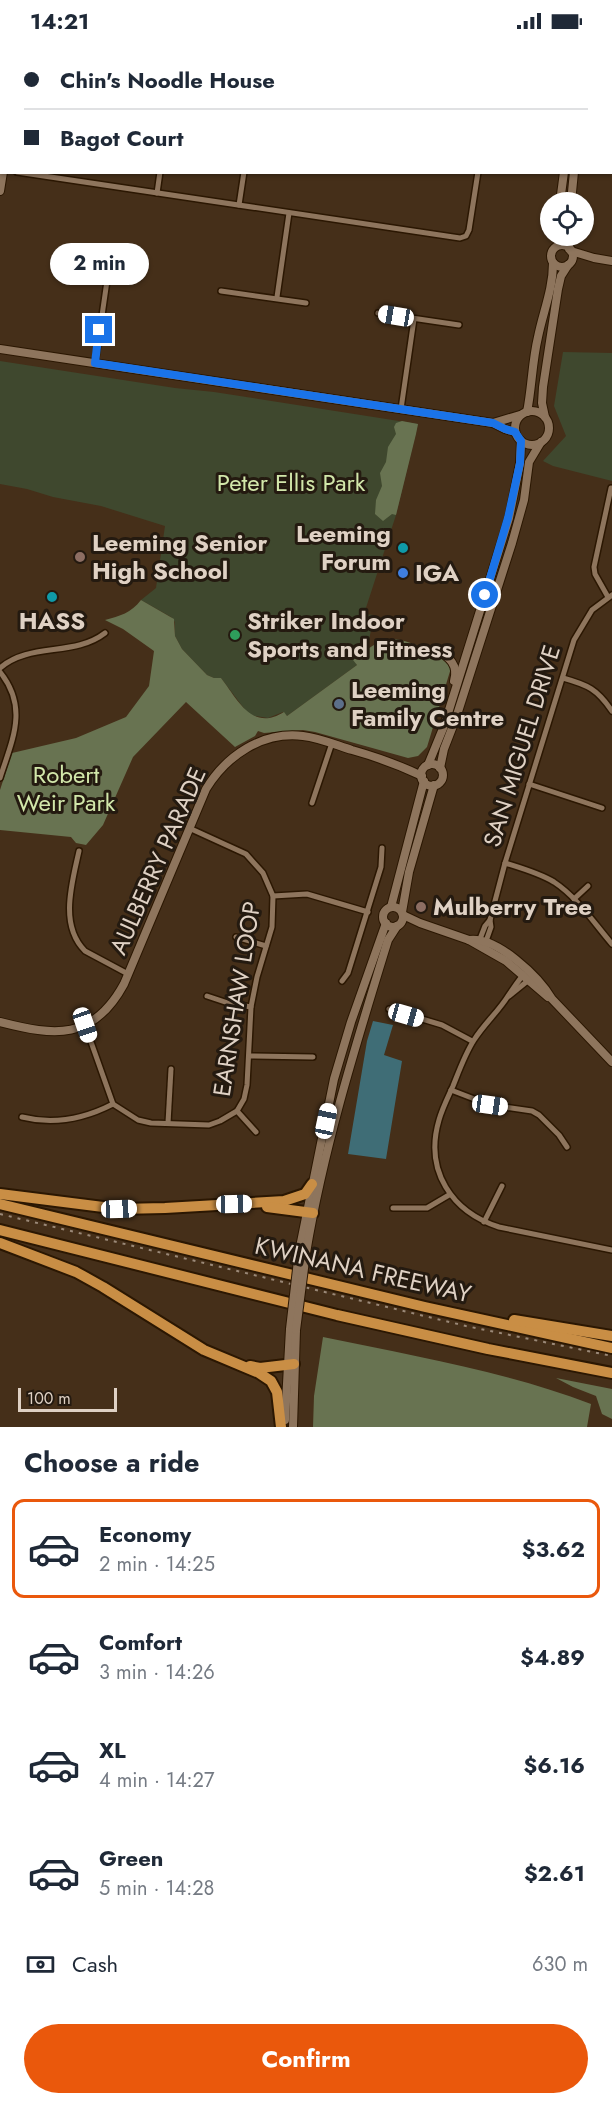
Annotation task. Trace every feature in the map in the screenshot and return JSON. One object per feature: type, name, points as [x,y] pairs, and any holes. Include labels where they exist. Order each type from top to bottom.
[{"type":"highway","points":[[0,1194],[119,1209],[284,1201],[305,1194],[312,1184]]},
{"type":"highway","name":"KWINANA FREEWAY","points":[[0,1204],[425,1307],[612,1348]]},
{"type":"highway","points":[[234,1204],[310,1213]]},
{"type":"highway","name":"KWINANA FREEWAY","points":[[0,1230],[337,1315],[488,1349],[612,1373]]},
{"type":"highway","points":[[0,1243],[16,1247],[76,1272],[181,1337],[232,1363],[259,1373],[271,1382],[277,1392],[283,1427]]},
{"type":"highway","points":[[425,1307],[612,1336]]},
{"type":"highway","points":[[488,1349],[612,1379]]},
{"type":"highway","points":[[232,1363],[260,1368],[290,1365]]},
{"type":"main road","points":[[0,191],[3,174]]},
{"type":"main road","points":[[561,192],[564,174]]},
{"type":"main road","points":[[572,192],[574,174]]},
{"type":"main road","points":[[541,442],[531,445],[521,441],[515,432],[516,422],[524,413],[532,393],[537,339],[550,293],[553,263],[551,254],[556,247],[563,246],[594,258],[612,261]]},
{"type":"main road","points":[[423,779],[428,785],[434,785],[443,777],[440,768],[444,748],[456,718],[514,535],[524,500],[529,462],[548,433],[548,422],[542,403],[543,387],[558,289],[561,276],[569,263],[569,246]]},
{"type":"main road","points":[[553,263],[562,267],[569,263],[594,258]]},
{"type":"main road","points":[[1,348],[493,423],[515,432]]},
{"type":"main road","points":[[493,423],[524,413],[537,412],[545,417]]},
{"type":"main road","points":[[310,1213],[312,1184],[334,1079],[386,923],[384,914],[391,907],[427,766],[444,726],[508,518],[520,463],[521,441]]},
{"type":"main road","points":[[436,649],[449,657],[456,668],[456,676],[444,715],[444,726]]},
{"type":"main road","name":"AULBERRY PARADE","points":[[0,1022],[45,1032],[60,1032],[85,1025],[108,1007],[128,974],[211,781],[227,761],[241,751],[262,741],[291,736],[306,737],[403,766],[423,779]]},
{"type":"main road","points":[[427,766],[435,765],[440,768]]},
{"type":"main road","name":"AULBERRY PARADE","points":[[403,766],[427,766]]},
{"type":"main road","points":[[283,1427],[293,1330],[310,1213],[345,1082],[388,940],[399,925],[403,914],[409,872],[434,785]]},
{"type":"main road","points":[[391,907],[399,908],[403,914],[420,923],[512,957],[529,975],[545,987],[552,999],[612,1062]]},
{"type":"main road","points":[[386,923],[391,926],[420,923]]},
{"type":"main road","points":[[290,1365],[293,1427]]},
{"type":"street","points":[[30,174],[463,238],[469,230],[478,174]]},
{"type":"street","points":[[157,193],[160,174]]},
{"type":"street","points":[[239,205],[244,174]]},
{"type":"street","points":[[277,297],[290,213]]},
{"type":"street","points":[[73,268],[139,277]]},
{"type":"street","points":[[95,363],[108,274]]},
{"type":"street","points":[[221,291],[277,297],[306,303]]},
{"type":"street","points":[[378,313],[459,325]]},
{"type":"street","points":[[401,409],[414,319]]},
{"type":"street","points":[[610,596],[595,574],[594,567],[611,488]]},
{"type":"street","name":"SAN MIGUEL DRIVE","points":[[482,944],[574,640],[592,610],[610,596]]},
{"type":"street","points":[[0,778],[16,726],[16,709],[12,693],[0,670],[15,657],[84,644],[105,633]]},
{"type":"street","points":[[563,678],[588,685],[602,695],[612,711]]},
{"type":"street","points":[[312,803],[332,743]]},
{"type":"street","points":[[0,751],[8,753]]},
{"type":"street","points":[[530,784],[602,808]]},
{"type":"street","name":"EARNSHAW LOOP","points":[[113,1104],[138,1120],[168,1124],[209,1125],[237,1112],[244,1099],[247,1085],[251,1008],[273,917],[273,897],[263,873],[253,860],[238,849],[189,828]]},
{"type":"street","points":[[342,981],[348,973],[368,912],[381,867],[382,848]]},
{"type":"street","points":[[79,850],[70,903],[71,928],[85,951],[128,974]]},
{"type":"street","points":[[505,863],[547,878],[574,899],[612,944]]},
{"type":"street","points":[[574,899],[588,886]]},
{"type":"street","points":[[273,897],[307,894],[368,912]]},
{"type":"street","points":[[236,937],[266,946]]},
{"type":"street","points":[[529,975],[488,1019],[472,1041],[439,1120],[435,1143],[438,1168],[449,1195],[459,1206],[484,1222],[612,1250]]},
{"type":"street","points":[[207,996],[251,1008]]},
{"type":"street","points":[[389,1009],[442,1025],[472,1041]]},
{"type":"street","points":[[22,1117],[36,1120],[66,1120],[88,1116],[113,1104],[85,1025]]},
{"type":"street","points":[[249,1056],[313,1057]]},
{"type":"street","points":[[168,1124],[171,1069]]},
{"type":"street","points":[[451,1090],[490,1105],[539,1115],[559,1135],[567,1147]]},
{"type":"street","points":[[237,1112],[256,1132]]},
{"type":"street","points":[[484,1222],[502,1186]]},
{"type":"street","points":[[393,1208],[427,1208],[449,1195]]},
{"type":"green space","points":[[563,352],[612,353],[612,481],[553,466],[543,461],[566,436],[554,406]]},
{"type":"green space","name":"Peter Ellis Park","points":[[0,361],[418,424],[396,515],[364,614],[374,615],[367,650],[354,660],[357,665],[287,716],[283,712],[268,718],[249,715],[221,678],[207,675],[182,649],[175,636],[175,622],[171,617],[141,600],[156,588],[165,526],[101,506],[0,484]]},
{"type":"green space","points":[[402,421],[418,424],[396,515],[392,514],[383,521],[375,514],[376,500],[382,486],[380,473],[386,462],[388,447],[396,434],[394,427],[396,423]]},
{"type":"green space","name":"Robert Weir Park","points":[[141,600],[174,619],[175,636],[182,649],[207,675],[221,678],[247,711],[263,718],[284,712],[287,716],[357,665],[353,660],[381,641],[391,639],[408,642],[447,659],[451,668],[427,747],[418,756],[408,758],[303,730],[264,733],[258,731],[255,736],[235,747],[186,702],[133,757],[103,825],[86,845],[76,843],[71,837],[0,830],[0,790],[12,753],[76,738],[126,717],[149,686],[154,651],[123,629],[105,620],[125,613]]},
{"type":"green space","points":[[323,1337],[458,1365],[558,1392],[591,1404],[587,1427],[313,1427],[314,1396]]},
{"type":"green space","points":[[556,1378],[612,1389],[612,1419],[602,1414],[596,1396]]},
{"type":"water","points":[[373,1021],[393,1025],[384,1055],[402,1061],[386,1159],[348,1154],[367,1041]]},
{"type":"railway","points":[[0,1214],[466,1326],[612,1356]]},
{"type":"place","name":"Leeming Forum","points":[[403,548]]},
{"type":"place","name":"Leeming Senior High School","points":[[80,557]]},
{"type":"place","name":"IGA","points":[[403,573]]},
{"type":"place","name":"HASS","points":[[52,597]]},
{"type":"place","name":"Striker Indoor Sports and Fitness","points":[[235,635]]},
{"type":"place","name":"Leeming Family Centre","points":[[339,704]]},
{"type":"place","name":"Mulberry Tree","points":[[421,907]]},
{"type":"route","points":[[99,330],[95,363],[493,423],[515,432],[521,441],[519,471],[512,504],[485,595]]}]
